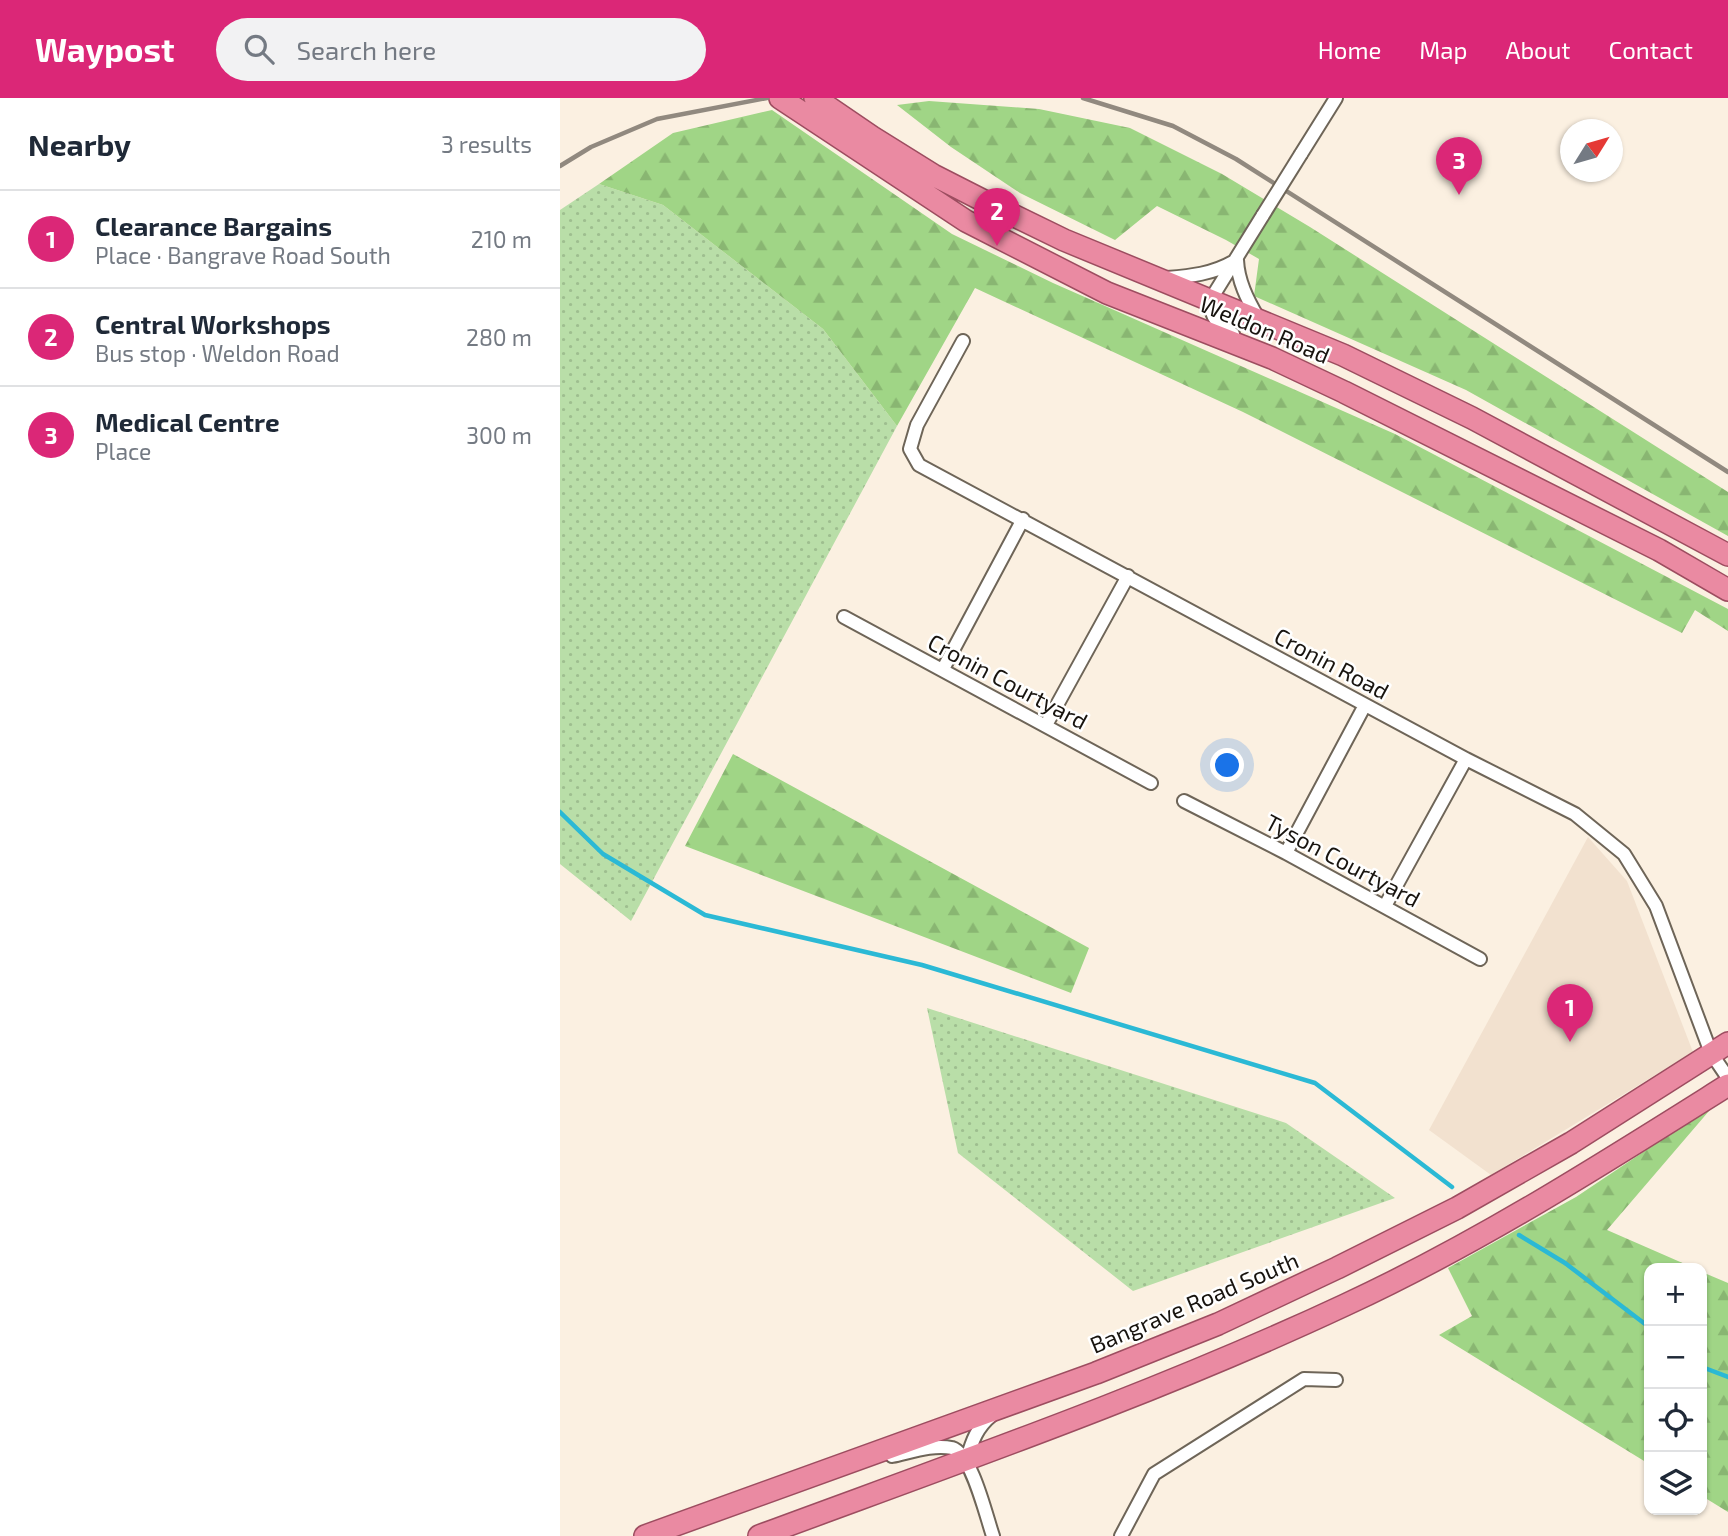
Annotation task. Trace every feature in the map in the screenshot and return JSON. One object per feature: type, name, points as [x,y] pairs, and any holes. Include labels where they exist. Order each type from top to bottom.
[{"type":"highway","name":"Weldon Road","points":[[817,99],[933,174],[1064,240],[1343,355],[1472,418],[1728,555]]},
{"type":"highway","name":"Weldon Road","points":[[784,102],[967,221],[1107,293],[1272,358],[1659,550],[1728,590]]},
{"type":"highway","name":"Bangrave Road South","points":[[645,1536],[1096,1373],[1206,1329],[1337,1269],[1457,1208],[1571,1143],[1720,1048]]},
{"type":"highway","points":[[759,1536],[1231,1357],[1348,1304],[1469,1241],[1585,1175],[1728,1085]]},
{"type":"street","points":[[1272,358],[1220,327],[1212,314],[1211,299],[1336,98]]},
{"type":"street","points":[[1159,278],[1192,277],[1213,272],[1237,260]]},
{"type":"street","points":[[1237,260],[1237,274],[1259,319]]},
{"type":"street","name":"Cronin Road","points":[[963,341],[917,425],[910,449],[919,465],[1365,705],[1575,814],[1624,854],[1656,906],[1720,1048],[1728,1077]]},
{"type":"street","points":[[943,669],[1023,519]]},
{"type":"street","points":[[1046,725],[1128,576]]},
{"type":"street","name":"Cronin Courtyard","points":[[844,617],[1151,783]]},
{"type":"street","points":[[1286,853],[1365,705]]},
{"type":"street","points":[[1385,906],[1465,758]]},
{"type":"street","name":"Tyson Courtyard","points":[[1184,801],[1480,958]]},
{"type":"street","points":[[1121,1536],[1154,1474],[1304,1379],[1336,1380]]},
{"type":"street","points":[[967,1459],[982,1423],[1004,1406]]},
{"type":"street","points":[[838,1466],[935,1447],[954,1449],[967,1459],[993,1536]]},
{"type":"shaded area","points":[[1588,837],[1627,881],[1693,1052],[1491,1175],[1429,1130]]},
{"type":"green space","points":[[929,101],[1039,109],[1130,128],[1222,174],[1728,492],[1728,536],[1466,390],[1254,296],[1259,259],[1157,206],[1115,240],[1020,193],[951,147],[897,105]]},
{"type":"green space","points":[[772,110],[952,234],[1053,283],[1395,434],[1728,609],[1728,631],[1695,610],[1682,633],[1243,412],[975,288],[897,426],[823,329],[663,205],[599,184],[673,133]]},
{"type":"green space","points":[[599,184],[663,205],[823,329],[897,426],[631,921],[560,864],[560,210]]},
{"type":"green space","points":[[733,754],[1089,948],[1071,993],[685,846]]},
{"type":"green space","points":[[927,1008],[1286,1123],[1395,1198],[1133,1291],[958,1153]]},
{"type":"green space","points":[[1715,1104],[1607,1230],[1683,1263],[1644,1263],[1644,1461],[1439,1335],[1472,1316],[1448,1268],[1576,1197]]},
{"type":"green space","points":[[1707,1274],[1728,1283],[1728,1512],[1707,1499]]},
{"type":"waterway","points":[[560,812],[603,854],[705,915],[922,965],[1315,1083],[1452,1187]]},
{"type":"waterway","points":[[1519,1235],[1565,1263],[1648,1326]]},
{"type":"waterway","points":[[1707,1369],[1728,1377]]},
{"type":"railway","points":[[560,166],[591,147],[657,119],[767,98]]},
{"type":"railway","points":[[1083,98],[1173,126],[1236,159],[1728,472]]},
{"type":"place","name":"Medical Centre","points":[[1459,195]]},
{"type":"place","name":"Central Workshops","points":[[997,246]]},
{"type":"place","name":"Clearance Bargains","points":[[1570,1042]]}]
